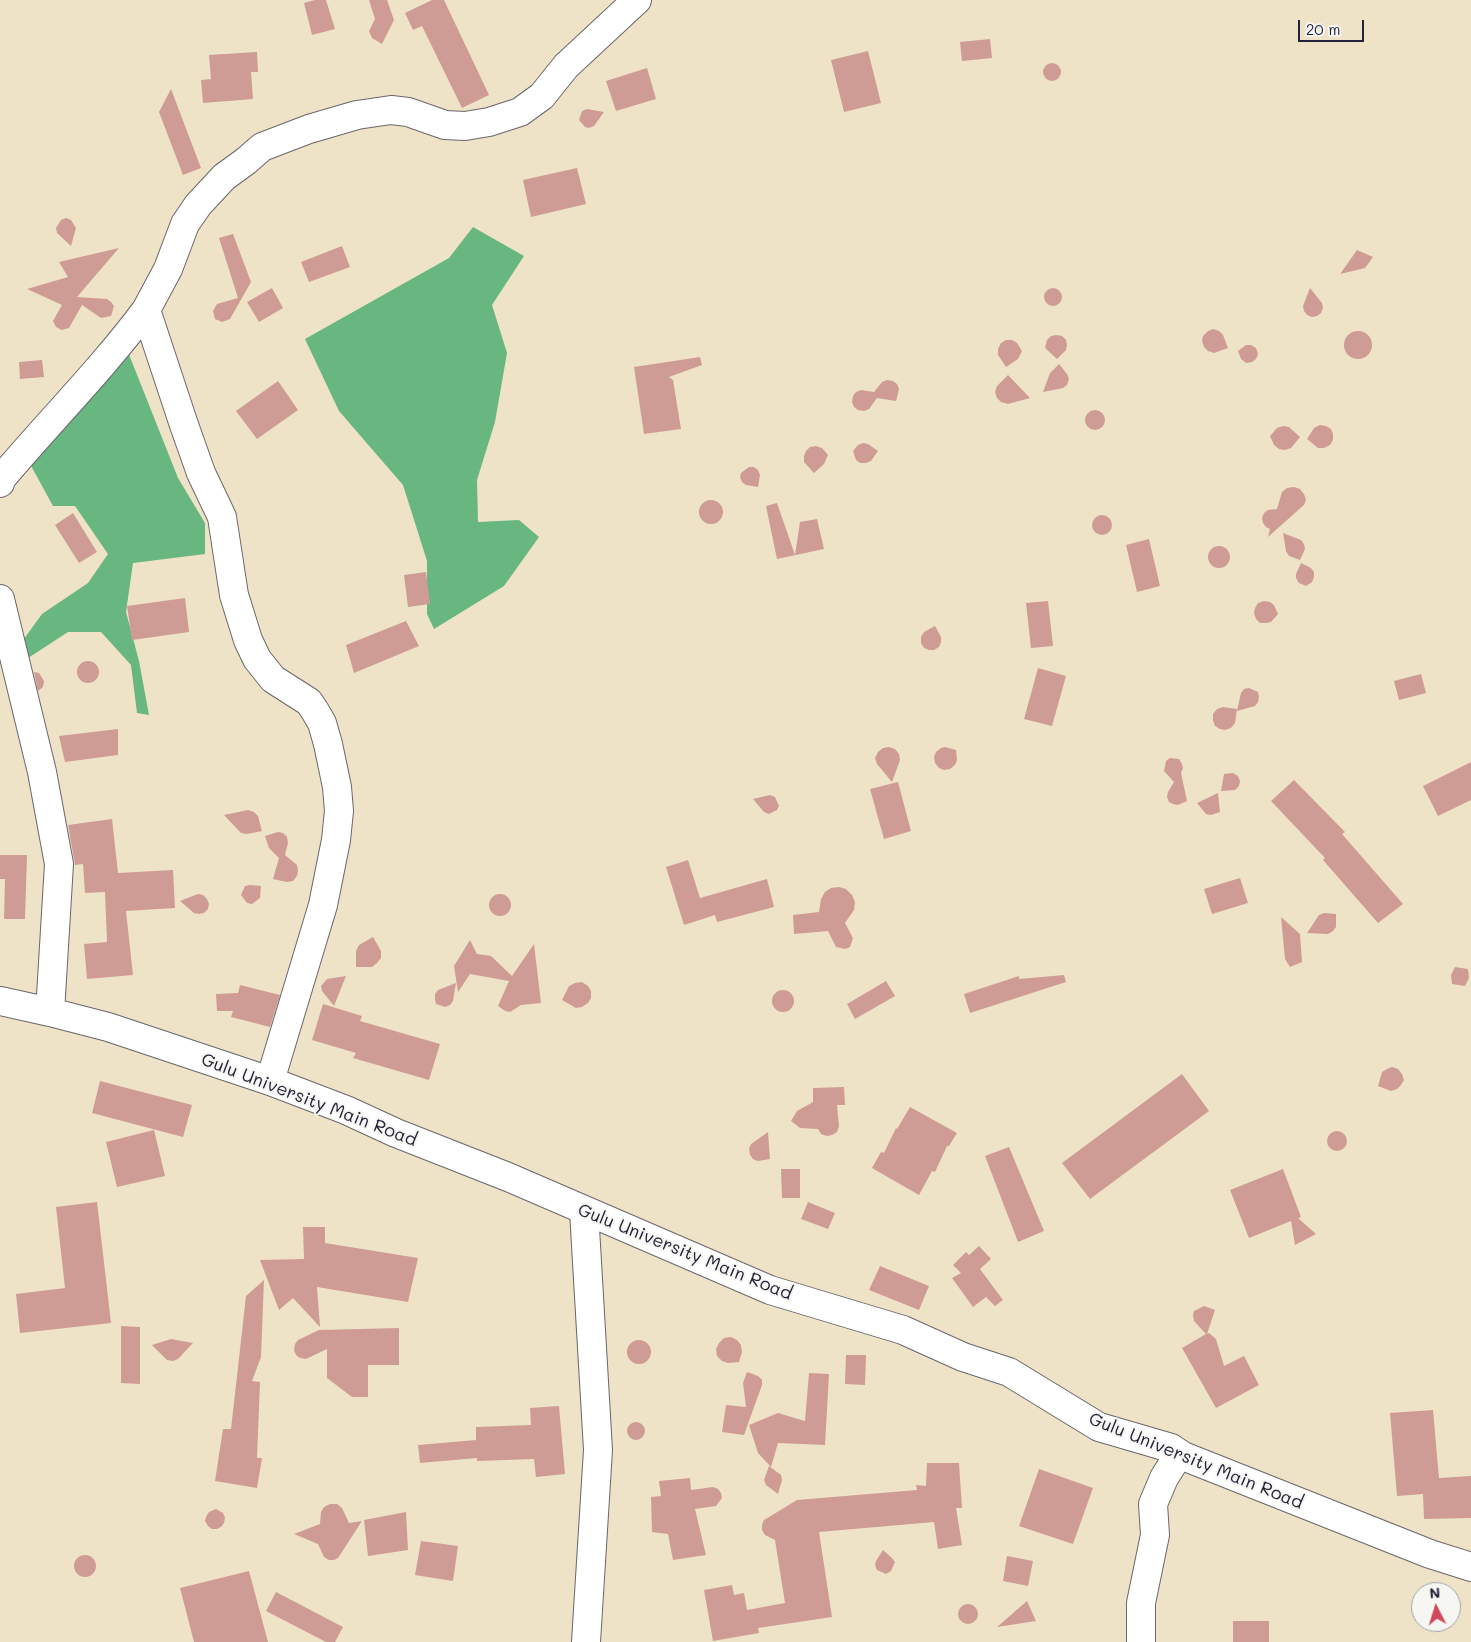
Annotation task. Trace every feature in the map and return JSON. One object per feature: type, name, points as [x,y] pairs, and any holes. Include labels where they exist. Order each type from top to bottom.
[{"type":"street","points":[[0,483],[1,478],[20,456],[120,345],[146,310],[168,269],[185,224],[198,205],[224,177],[262,147],[309,129],[357,115],[391,110],[408,112],[445,125],[465,126],[489,122],[520,112],[542,96],[566,66],[637,0]]},
{"type":"street","points":[[146,310],[182,422],[201,473],[222,517],[234,595],[248,640],[257,659],[273,679],[309,702],[315,711],[322,723],[337,787],[339,811],[336,840],[323,905],[270,1081]]},
{"type":"street","points":[[0,599],[42,772],[59,864],[50,1012]]},
{"type":"street","name":"Gulu University Main Road","points":[[0,1001],[108,1027],[270,1081],[346,1110],[396,1133],[508,1177],[770,1290],[903,1330],[963,1357],[1009,1372],[1099,1427],[1171,1448],[1179,1454],[1430,1554],[1471,1567]]},
{"type":"street","points":[[584,1211],[598,1450],[586,1642]]},
{"type":"street","points":[[1141,1642],[1141,1603],[1155,1535],[1153,1504],[1164,1478],[1179,1454]]},
{"type":"green space","points":[[473,227],[524,256],[492,305],[507,353],[495,422],[477,480],[478,522],[519,520],[539,537],[504,586],[434,629],[427,614],[427,561],[403,485],[339,411],[305,339],[449,258]]},
{"type":"green space","points":[[126,347],[178,478],[205,523],[205,554],[133,563],[126,612],[139,661],[149,715],[137,713],[131,665],[101,632],[68,632],[22,662],[21,643],[42,614],[88,583],[108,554],[75,506],[53,506],[30,464]]},
{"type":"building","points":[[326,0],[335,29],[312,35],[304,3]]},
{"type":"building","points":[[369,0],[387,0],[394,20],[382,44],[372,38],[369,31],[375,19]]},
{"type":"building","points":[[432,0],[444,0],[489,95],[462,108],[422,26],[413,30],[405,13]]},
{"type":"building","points":[[990,39],[992,58],[962,61],[960,42]]},
{"type":"building","points":[[868,51],[881,103],[844,112],[831,60]]},
{"type":"building","points":[[257,52],[258,72],[251,72],[253,99],[203,103],[201,80],[211,79],[209,55]]},
{"type":"building","points":[[1052,63],[1058,66],[1061,72],[1058,78],[1052,81],[1046,78],[1043,72],[1046,66]]},
{"type":"building","points":[[647,68],[656,99],[616,111],[606,81]]},
{"type":"building","points":[[171,89],[201,168],[183,175],[159,112]]},
{"type":"building","points":[[587,109],[604,112],[594,126],[589,128],[585,127],[579,120],[582,111]]},
{"type":"building","points":[[577,168],[586,204],[531,217],[523,180]]},
{"type":"building","points":[[66,218],[71,220],[76,228],[71,246],[57,233],[56,228],[61,220]]},
{"type":"building","points":[[233,234],[251,282],[230,319],[222,322],[215,319],[213,311],[217,304],[238,298],[219,238]]},
{"type":"building","points":[[342,246],[350,267],[309,282],[301,262]]},
{"type":"building","points":[[119,248],[77,297],[107,299],[114,306],[111,316],[101,318],[82,305],[69,328],[62,330],[56,327],[53,321],[62,305],[27,289],[68,277],[59,262]]},
{"type":"building","points":[[1357,250],[1373,257],[1365,268],[1340,274]]},
{"type":"building","points":[[272,288],[283,308],[259,322],[247,302]]},
{"type":"building","points":[[1049,288],[1057,288],[1062,293],[1060,304],[1049,306],[1044,301],[1044,293]]},
{"type":"building","points":[[1310,288],[1322,303],[1323,308],[1321,313],[1312,317],[1307,315],[1303,306]]},
{"type":"building","points":[[1213,329],[1223,335],[1228,348],[1214,353],[1204,347],[1203,336]]},
{"type":"building","points":[[1358,331],[1368,335],[1372,345],[1368,355],[1358,359],[1348,355],[1344,345],[1348,335]]},
{"type":"building","points":[[1051,336],[1062,336],[1066,340],[1067,345],[1066,350],[1057,359],[1045,348],[1047,340]]},
{"type":"building","points":[[1006,340],[1012,340],[1017,343],[1022,351],[1018,359],[1006,367],[998,355],[998,349],[1001,343]]},
{"type":"building","points":[[1246,345],[1256,348],[1258,354],[1252,362],[1246,363],[1241,359],[1238,351]]},
{"type":"building","points":[[700,357],[702,365],[669,377],[673,380],[681,429],[644,434],[634,367]]},
{"type":"building","points":[[42,360],[44,377],[20,379],[19,362]]},
{"type":"building","points":[[1059,364],[1069,379],[1067,385],[1063,388],[1043,392],[1050,373]]},
{"type":"building","points":[[1008,375],[1030,398],[1008,404],[1001,402],[997,398],[995,392],[997,386]]},
{"type":"building","points":[[887,380],[897,384],[899,389],[896,401],[877,398],[869,409],[864,411],[854,407],[852,402],[856,392],[861,390],[874,392],[882,382]]},
{"type":"building","points":[[278,381],[298,410],[257,439],[236,411]]},
{"type":"building","points":[[1095,410],[1102,413],[1105,420],[1102,427],[1095,430],[1088,427],[1085,420],[1088,413]]},
{"type":"building","points":[[1320,425],[1331,429],[1333,434],[1333,440],[1330,445],[1324,448],[1318,448],[1307,439],[1314,428]]},
{"type":"building","points":[[1289,427],[1300,437],[1291,448],[1285,450],[1279,449],[1274,445],[1270,436],[1277,428]]},
{"type":"building","points":[[863,443],[878,451],[871,461],[860,463],[856,460],[853,451],[858,445]]},
{"type":"building","points":[[810,447],[822,448],[828,455],[824,464],[814,473],[804,462],[804,456]]},
{"type":"building","points":[[749,467],[754,467],[758,470],[760,475],[758,487],[746,485],[742,482],[741,473]]},
{"type":"building","points":[[1294,487],[1300,489],[1304,494],[1306,500],[1304,505],[1268,537],[1270,529],[1263,523],[1264,513],[1268,510],[1277,509],[1282,492],[1287,488]]},
{"type":"building","points":[[711,500],[716,501],[722,507],[722,517],[716,523],[711,524],[706,523],[700,517],[699,512],[700,507],[706,501]]},
{"type":"building","points":[[777,503],[795,555],[800,522],[817,519],[824,549],[777,559],[766,506]]},
{"type":"building","points":[[73,513],[97,552],[79,563],[55,525]]},
{"type":"building","points":[[1098,515],[1106,515],[1112,521],[1112,529],[1106,535],[1098,535],[1092,529],[1092,521]]},
{"type":"building","points":[[1283,533],[1301,540],[1304,544],[1305,549],[1300,560],[1289,556],[1286,551]]},
{"type":"building","points":[[1149,539],[1160,586],[1137,592],[1126,545]]},
{"type":"building","points":[[1219,546],[1227,549],[1230,557],[1227,565],[1219,568],[1211,565],[1208,557],[1211,549]]},
{"type":"building","points":[[1301,563],[1311,568],[1314,572],[1312,582],[1306,586],[1299,583],[1296,578]]},
{"type":"building","points":[[426,572],[430,604],[408,607],[404,575]]},
{"type":"building","points":[[185,598],[189,632],[132,640],[127,606]]},
{"type":"building","points":[[1048,601],[1053,646],[1031,648],[1026,603]]},
{"type":"building","points":[[1264,601],[1274,605],[1278,614],[1271,622],[1260,623],[1254,613],[1258,603]]},
{"type":"building","points":[[406,621],[419,646],[354,673],[346,645]]},
{"type":"building","points":[[935,626],[941,637],[941,642],[939,647],[929,650],[924,648],[921,643],[921,637],[924,632]]},
{"type":"building","points":[[88,661],[96,664],[99,672],[96,680],[88,683],[80,680],[77,672],[80,664]]},
{"type":"building","points":[[1038,668],[1066,676],[1052,726],[1024,719]]},
{"type":"building","points":[[34,672],[39,673],[44,681],[43,687],[38,691]]},
{"type":"building","points":[[1421,674],[1426,693],[1399,700],[1394,681]]},
{"type":"building","points":[[1249,688],[1258,692],[1258,702],[1255,706],[1237,711],[1241,693],[1244,689]]},
{"type":"building","points":[[1223,707],[1237,709],[1235,723],[1231,728],[1225,730],[1215,726],[1213,720],[1213,714],[1217,709]]},
{"type":"building","points":[[118,729],[118,755],[65,762],[59,736]]},
{"type":"building","points":[[945,747],[956,750],[957,760],[950,769],[944,770],[935,763],[934,757],[936,752]]},
{"type":"building","points":[[883,748],[895,749],[899,754],[900,760],[892,782],[877,764],[875,758]]},
{"type":"building","points":[[1170,758],[1179,759],[1183,768],[1181,773],[1187,801],[1178,805],[1169,802],[1167,797],[1174,782],[1164,771],[1166,761]]},
{"type":"building","points":[[1471,762],[1471,800],[1438,816],[1423,786]]},
{"type":"building","points":[[1233,773],[1238,776],[1239,786],[1235,790],[1221,791],[1224,774]]},
{"type":"building","points":[[1294,780],[1345,832],[1342,834],[1403,904],[1378,923],[1323,860],[1325,858],[1271,801]]},
{"type":"building","points":[[898,782],[911,831],[884,839],[870,789]]},
{"type":"building","points":[[1218,793],[1220,812],[1211,815],[1206,814],[1197,803]]},
{"type":"building","points":[[770,795],[775,797],[779,806],[777,810],[769,814],[764,812],[753,799]]},
{"type":"building","points":[[248,810],[258,816],[262,831],[247,834],[241,833],[224,815]]},
{"type":"building","points":[[112,819],[118,873],[173,870],[175,908],[126,911],[133,975],[87,979],[84,944],[107,942],[105,892],[85,893],[83,864],[75,865],[68,825]]},
{"type":"building","points":[[278,832],[283,833],[287,837],[288,843],[285,855],[297,865],[297,876],[293,881],[287,882],[273,879],[279,858],[269,848],[265,836]]},
{"type":"building","points":[[0,855],[27,855],[25,919],[4,919],[5,879],[0,879]]},
{"type":"building","points":[[688,860],[700,898],[767,879],[774,907],[717,922],[715,915],[684,925],[666,867]]},
{"type":"building","points":[[1240,878],[1248,903],[1212,914],[1204,889]]},
{"type":"building","points":[[245,886],[261,886],[260,898],[252,904],[247,903],[241,895]]},
{"type":"building","points":[[839,887],[846,889],[852,895],[855,902],[854,910],[845,923],[853,938],[850,947],[845,949],[836,947],[828,931],[794,934],[793,915],[819,912],[821,899],[825,892],[831,888]]},
{"type":"building","points":[[198,894],[203,895],[209,904],[208,909],[204,913],[199,914],[194,913],[180,901]]},
{"type":"building","points":[[500,894],[508,897],[511,905],[508,913],[500,916],[492,913],[489,905],[492,897]]},
{"type":"building","points":[[1324,913],[1336,914],[1336,927],[1333,931],[1328,934],[1307,933],[1319,915]]},
{"type":"building","points":[[1281,917],[1300,934],[1302,962],[1290,967],[1285,959]]},
{"type":"building","points":[[373,937],[381,951],[381,958],[372,967],[356,967],[356,951],[359,945]]},
{"type":"building","points":[[470,940],[477,954],[491,956],[512,976],[534,944],[541,1003],[521,1005],[510,1012],[505,1011],[498,1006],[509,981],[470,974],[458,992],[454,966]]},
{"type":"building","points":[[1455,967],[1468,969],[1469,978],[1465,986],[1452,984],[1451,975]]},
{"type":"building","points":[[1064,975],[1066,982],[970,1013],[964,994],[1019,976],[1019,979]]},
{"type":"building","points":[[346,976],[334,1006],[322,991],[321,986],[327,979]]},
{"type":"building","points":[[886,981],[895,996],[855,1019],[847,1004]]},
{"type":"building","points":[[582,982],[591,991],[591,998],[588,1003],[576,1008],[562,1000],[569,986]]},
{"type":"building","points":[[456,983],[453,1001],[450,1005],[445,1007],[436,1004],[435,994],[438,990]]},
{"type":"building","points":[[240,985],[280,995],[270,1027],[231,1017],[233,1011],[217,1011],[216,994],[238,993]]},
{"type":"building","points":[[783,990],[791,993],[794,1001],[791,1009],[783,1012],[775,1009],[772,1001],[775,993]]},
{"type":"building","points":[[323,1004],[362,1016],[360,1021],[440,1044],[429,1080],[353,1058],[356,1053],[312,1040]]},
{"type":"building","points":[[1392,1067],[1398,1069],[1404,1080],[1397,1089],[1391,1091],[1378,1086],[1382,1072]]},
{"type":"building","points":[[1182,1074],[1209,1111],[1090,1199],[1062,1163]]},
{"type":"building","points":[[100,1081],[192,1105],[183,1137],[92,1113]]},
{"type":"building","points":[[844,1087],[845,1105],[837,1105],[839,1126],[837,1132],[827,1136],[821,1134],[818,1129],[800,1128],[791,1121],[797,1111],[813,1102],[813,1088]]},
{"type":"building","points":[[910,1107],[957,1133],[949,1146],[947,1146],[935,1172],[932,1171],[919,1195],[872,1168],[881,1152],[884,1153],[896,1128]]},
{"type":"building","points":[[154,1130],[165,1176],[117,1187],[106,1142]]},
{"type":"building","points":[[1337,1131],[1344,1134],[1347,1141],[1344,1148],[1337,1151],[1330,1148],[1327,1141],[1330,1134]]},
{"type":"building","points":[[768,1132],[770,1159],[758,1161],[753,1159],[749,1149],[751,1144]]},
{"type":"building","points":[[1009,1147],[1044,1231],[1018,1242],[985,1156]]},
{"type":"building","points":[[781,1169],[800,1169],[800,1198],[782,1198]]},
{"type":"building","points":[[1283,1169],[1301,1217],[1298,1218],[1316,1234],[1295,1245],[1291,1221],[1249,1238],[1230,1190]]},
{"type":"building","points":[[97,1202],[111,1323],[20,1333],[16,1294],[65,1288],[56,1207]]},
{"type":"building","points":[[808,1202],[835,1213],[828,1229],[801,1219]]},
{"type":"building","points":[[303,1227],[325,1227],[325,1243],[418,1258],[408,1302],[317,1287],[320,1327],[293,1298],[279,1310],[260,1260],[304,1259]]},
{"type":"building","points":[[979,1246],[991,1259],[980,1269],[1003,1300],[995,1306],[986,1297],[973,1307],[952,1278],[961,1273],[953,1265],[966,1252],[969,1255]]},
{"type":"building","points":[[880,1266],[929,1286],[919,1310],[869,1290]]},
{"type":"building","points":[[264,1280],[261,1357],[252,1381],[260,1382],[257,1458],[262,1458],[257,1488],[215,1481],[223,1429],[231,1429],[246,1296]]},
{"type":"building","points":[[1204,1306],[1215,1310],[1207,1334],[1209,1333],[1216,1339],[1224,1366],[1244,1356],[1259,1385],[1216,1408],[1182,1348],[1206,1334],[1194,1321],[1193,1315],[1194,1311]]},
{"type":"building","points":[[121,1326],[140,1327],[140,1384],[121,1383]]},
{"type":"building","points":[[399,1328],[399,1365],[368,1365],[368,1397],[352,1397],[327,1378],[327,1349],[306,1359],[296,1355],[294,1350],[298,1340],[319,1330]]},
{"type":"building","points":[[731,1337],[741,1345],[742,1352],[739,1362],[728,1363],[722,1361],[717,1356],[716,1349],[719,1343],[724,1338]]},
{"type":"building","points":[[171,1339],[193,1343],[178,1359],[173,1361],[167,1360],[152,1345]]},
{"type":"building","points":[[639,1340],[644,1341],[650,1347],[650,1357],[644,1363],[639,1364],[634,1363],[628,1357],[627,1352],[628,1347],[634,1341]]},
{"type":"building","points":[[846,1355],[866,1355],[865,1385],[845,1384]]},
{"type":"building","points":[[747,1372],[758,1376],[762,1380],[762,1385],[744,1435],[722,1432],[726,1405],[746,1407],[743,1383]]},
{"type":"building","points":[[809,1373],[829,1374],[825,1445],[778,1443],[771,1467],[758,1453],[749,1425],[778,1413],[805,1421]]},
{"type":"building","points":[[559,1406],[565,1474],[536,1477],[534,1459],[477,1461],[477,1458],[420,1463],[418,1445],[476,1440],[476,1427],[531,1425],[530,1408]]},
{"type":"building","points":[[1433,1410],[1439,1478],[1471,1476],[1471,1518],[1424,1519],[1423,1494],[1397,1496],[1390,1413]]},
{"type":"building","points":[[636,1422],[642,1425],[645,1431],[642,1437],[636,1440],[630,1437],[627,1431],[630,1425]]},
{"type":"building","points":[[927,1463],[959,1463],[962,1508],[956,1508],[962,1545],[938,1549],[934,1522],[819,1532],[832,1617],[758,1628],[759,1633],[713,1641],[704,1590],[732,1585],[734,1595],[744,1593],[747,1610],[785,1603],[775,1540],[765,1535],[762,1530],[764,1520],[797,1500],[917,1490],[916,1485],[926,1486]]},
{"type":"building","points":[[769,1466],[781,1475],[782,1480],[778,1494],[766,1485],[764,1480]]},
{"type":"building","points":[[1039,1469],[1093,1488],[1073,1544],[1019,1526]]},
{"type":"building","points":[[690,1478],[691,1490],[713,1487],[718,1489],[722,1498],[716,1506],[695,1509],[706,1555],[673,1560],[668,1534],[652,1532],[651,1497],[661,1496],[659,1481]]},
{"type":"building","points":[[330,1504],[337,1504],[342,1508],[349,1523],[362,1521],[338,1558],[334,1560],[324,1557],[318,1544],[294,1534],[320,1524],[321,1512],[324,1507]]},
{"type":"building","points":[[216,1509],[223,1513],[224,1523],[217,1529],[212,1529],[205,1521],[209,1512]]},
{"type":"building","points":[[406,1512],[408,1550],[368,1556],[364,1520]]},
{"type":"building","points":[[421,1541],[458,1546],[453,1581],[415,1575]]},
{"type":"building","points":[[883,1550],[895,1562],[891,1571],[886,1574],[877,1570],[875,1565]]},
{"type":"building","points":[[85,1555],[93,1558],[96,1566],[93,1574],[85,1577],[77,1574],[74,1566],[77,1558]]},
{"type":"building","points":[[1007,1556],[1033,1561],[1028,1586],[1003,1581]]},
{"type":"building","points":[[249,1571],[268,1642],[194,1642],[180,1588]]},
{"type":"building","points":[[276,1592],[343,1627],[335,1642],[326,1642],[266,1611]]},
{"type":"building","points":[[1027,1601],[1036,1621],[997,1627]]},
{"type":"building","points":[[968,1604],[975,1607],[978,1614],[975,1621],[968,1624],[961,1621],[958,1614],[961,1607]]},
{"type":"building","points":[[1233,1621],[1269,1621],[1269,1642],[1233,1642]]}]
